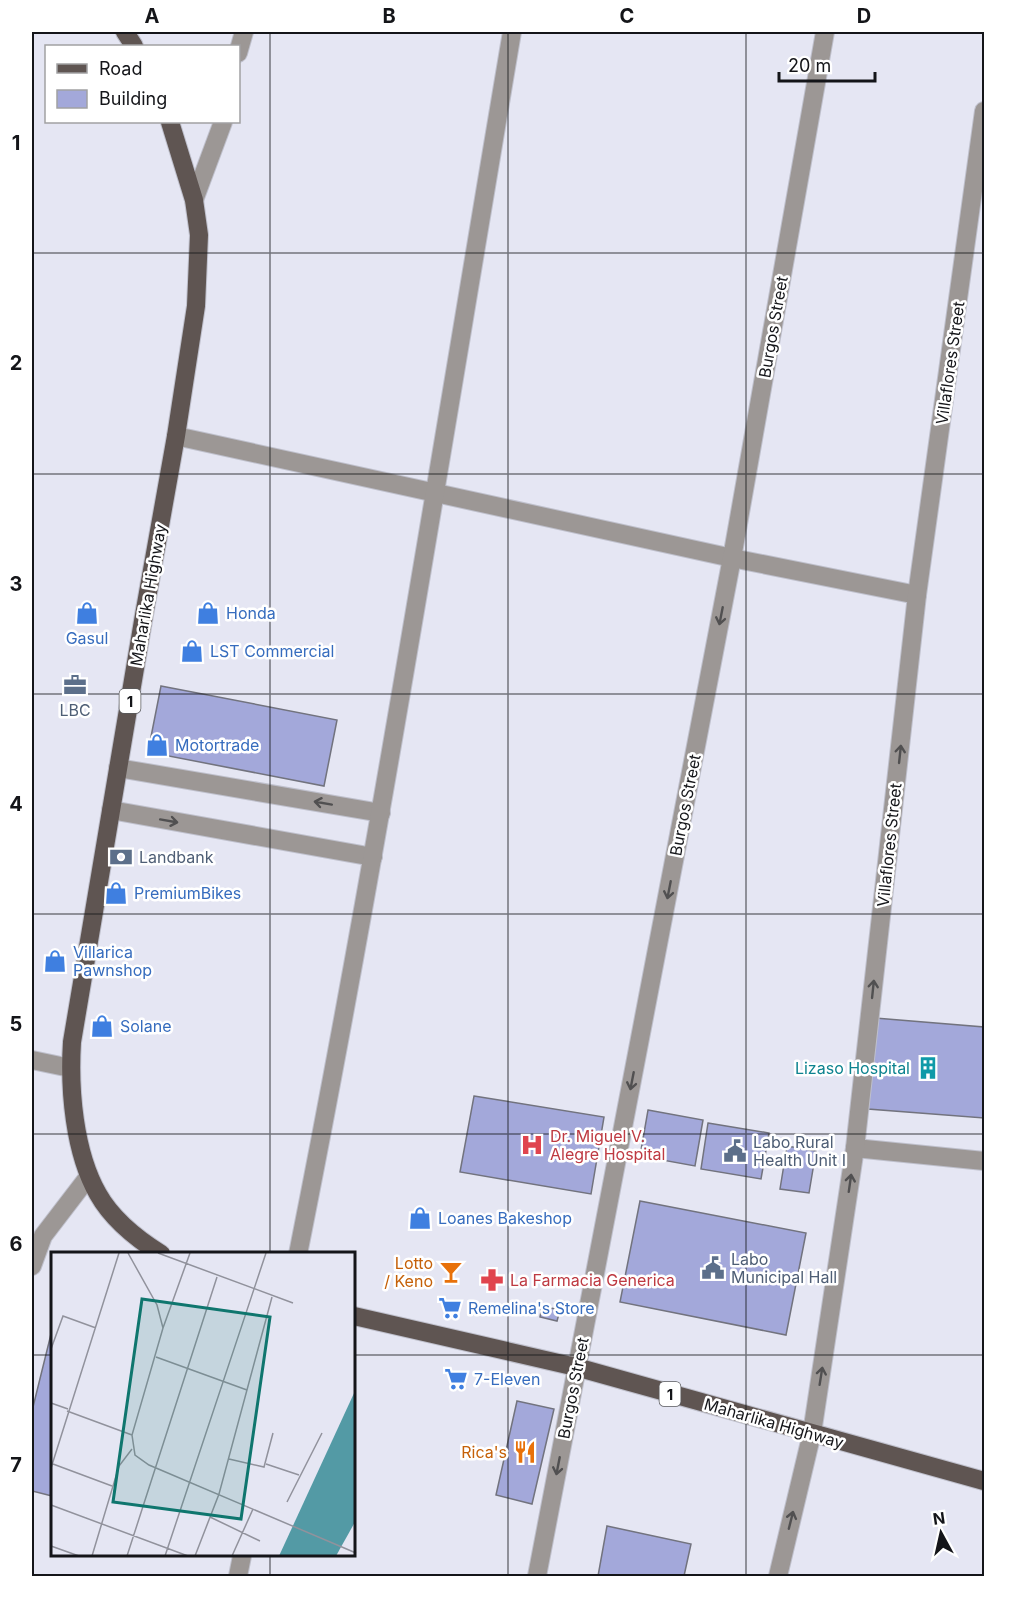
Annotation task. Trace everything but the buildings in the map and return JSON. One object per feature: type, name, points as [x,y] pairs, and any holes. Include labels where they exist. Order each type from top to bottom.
[{"type":"main road","points":[[125,32],[133,45]]},
{"type":"main road","name":"Maharlika Highway","points":[[158,1252],[147,1246],[121,1223],[99,1196],[89,1176],[73,1108],[70,1068],[72,1042],[176,436],[196,306],[199,235],[194,200],[171,123]]},
{"type":"main road","name":"Maharlika Highway","points":[[356,1316],[576,1368],[984,1481]]},
{"type":"street","points":[[298,1252],[381,813],[512,32]]},
{"type":"street","name":"Burgos Street","points":[[537,1576],[732,558],[825,32]]},
{"type":"street","name":"Villaflores Street","points":[[778,1576],[812,1433],[855,1148],[917,596],[984,111]]},
{"type":"street","points":[[194,200],[223,123]]},
{"type":"street","points":[[176,436],[732,558],[917,596]]},
{"type":"street","points":[[118,768],[381,813]]},
{"type":"street","points":[[111,810],[373,857]]},
{"type":"street","points":[[32,1060],[70,1068]]},
{"type":"street","points":[[855,1148],[984,1161]]},
{"type":"street","points":[[32,1266],[43,1236],[89,1176]]},
{"type":"street","points":[[238,1576],[242,1557]]},
{"type":"place","name":"Gasul","points":[[87,613]]},
{"type":"place","name":"Honda","points":[[208,613]]},
{"type":"place","name":"LST Commercial","points":[[192,651]]},
{"type":"place","name":"LBC","points":[[75,685]]},
{"type":"place","name":"Motortrade","points":[[157,745]]},
{"type":"place","name":"Landbank","points":[[121,857]]},
{"type":"place","name":"PremiumBikes","points":[[116,893]]},
{"type":"place","name":"Villarica Pawnshop","points":[[55,961]]},
{"type":"place","name":"Solane","points":[[102,1026]]},
{"type":"place","name":"Lizaso Hospital","points":[[928,1068]]},
{"type":"place","name":"Dr. Miguel V. Alegre Hospital","points":[[532,1145]]},
{"type":"place","name":"Labo Rural Health Unit Ⅰ","points":[[735,1151]]},
{"type":"place","name":"Loanes Bakeshop","points":[[420,1218]]},
{"type":"place","name":"Labo Municipal Hall","points":[[713,1268]]},
{"type":"place","name":"Lotto / Keno","points":[[451,1272]]},
{"type":"place","name":"La Farmacia Generica","points":[[492,1280]]},
{"type":"place","name":"Remelina's Store","points":[[450,1308]]},
{"type":"place","name":"7-Eleven","points":[[456,1379]]},
{"type":"place","name":"Rica's","points":[[525,1452]]}]
